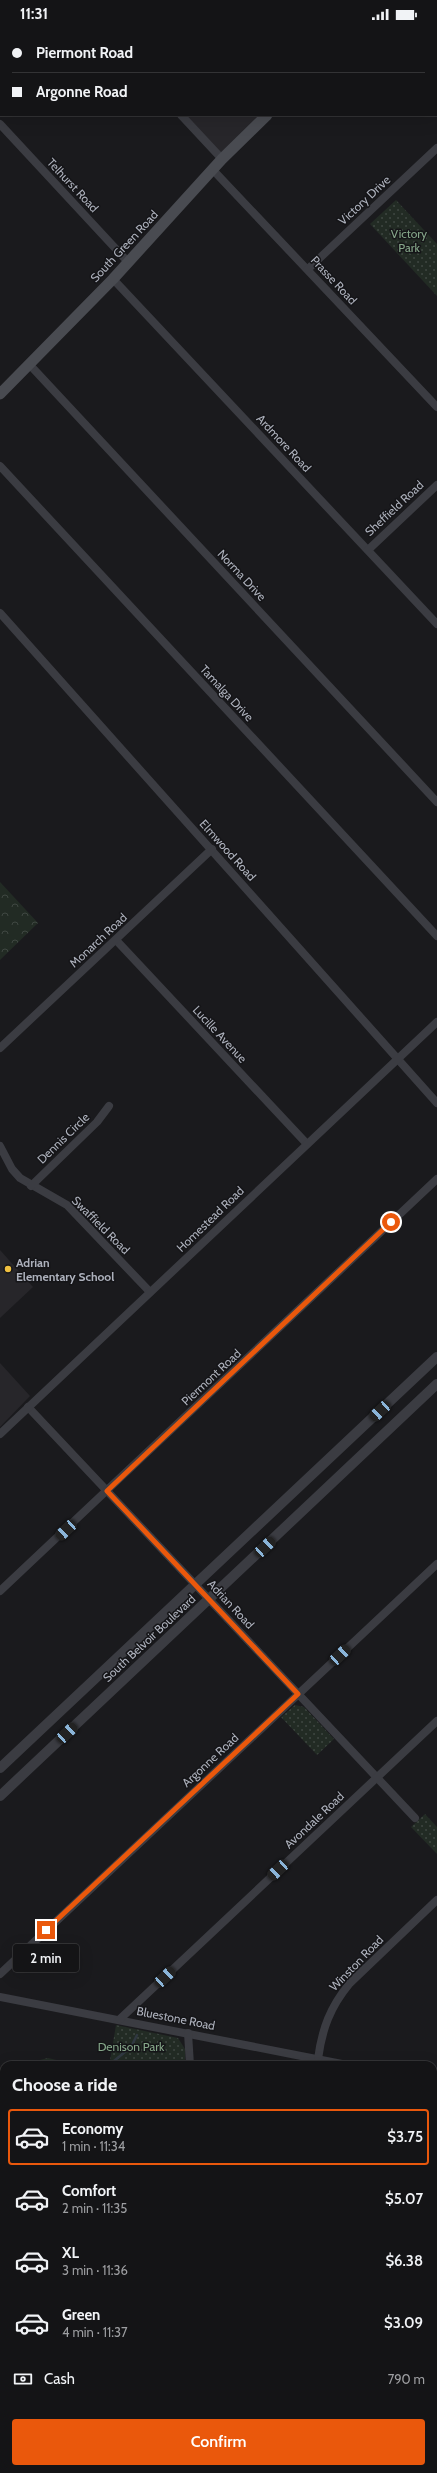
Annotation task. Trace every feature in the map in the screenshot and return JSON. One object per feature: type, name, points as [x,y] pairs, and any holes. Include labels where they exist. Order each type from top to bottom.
[{"type":"main road","name":"South Green Road","points":[[0,394],[113,279],[222,159],[266,116]]},
{"type":"street","points":[[182,116],[222,159]]},
{"type":"street","name":"Telhurst Road","points":[[0,124],[128,262]]},
{"type":"street","name":"Victory Drive","points":[[308,269],[437,148]]},
{"type":"street","name":"Prasse Road","points":[[213,170],[437,406]]},
{"type":"street","name":"Ardmore Road","points":[[113,279],[437,624]]},
{"type":"street","name":"Norma Drive","points":[[29,364],[437,802]]},
{"type":"street","name":"Tamalga Drive","points":[[0,466],[437,936]]},
{"type":"street","name":"Sheffield Road","points":[[368,550],[437,485]]},
{"type":"street","name":"Elmwood Road","points":[[0,613],[437,1103]]},
{"type":"street","name":"Monarch Road","points":[[0,1048],[212,849]]},
{"type":"street","name":"Lucille Avenue","points":[[116,940],[307,1144]]},
{"type":"street","name":"Homestead Road","points":[[0,1434],[437,1022]]},
{"type":"street","name":"Dennis Circle","points":[[31,1186],[97,1122],[109,1106]]},
{"type":"street","name":"Swaffield Road","points":[[0,1146],[12,1169],[31,1186],[71,1209],[150,1292]]},
{"type":"street","name":"Piermont Road","points":[[0,1591],[437,1179]]},
{"type":"street","name":"South Belvoir Boulevard","points":[[0,1768],[437,1357]]},
{"type":"street","name":"South Belvoir Boulevard","points":[[0,1796],[437,1384]]},
{"type":"street","name":"Adrian Road","points":[[28,1407],[415,1818]]},
{"type":"street","name":"Argonne Road","points":[[0,1974],[437,1564]]},
{"type":"street","name":"Avondale Road","points":[[120,2019],[437,1721]]},
{"type":"street","name":"Winston Road","points":[[318,2060],[325,2024],[339,1996],[350,1983],[437,1900]]},
{"type":"street","name":"Bluestone Road","points":[[0,1997],[188,2032],[322,2061]]},
{"type":"street","points":[[188,2032],[190,2061]]},
{"type":"shaded area","points":[[182,116],[266,116],[222,159]]},
{"type":"shaded area","name":"Adrian Elementary School","points":[[0,1250],[33,1287],[0,1318]]},
{"type":"shaded area","points":[[0,1363],[30,1396],[0,1427]]},
{"type":"green space","name":"Victory Park","points":[[396,200],[437,244],[437,296],[370,224]]},
{"type":"green space","points":[[0,882],[38,923],[0,960]]},
{"type":"green space","points":[[295,1705],[304,1707],[334,1739],[317,1755],[281,1717]]},
{"type":"green space","points":[[425,1814],[437,1827],[437,1854],[411,1827]]},
{"type":"green space","name":"Denison Park","points":[[116,2025],[178,2038],[185,2049],[185,2061],[110,2061]]},
{"type":"green space","points":[[48,2058],[60,2061],[36,2061]]},
{"type":"waterway","points":[[114,2061],[131,2047],[137,2035]]},
{"type":"place","name":"Adrian Elementary School","points":[[8,1269]]},
{"type":"route","points":[[46,1930],[298,1694],[107,1491],[391,1222]]}]
